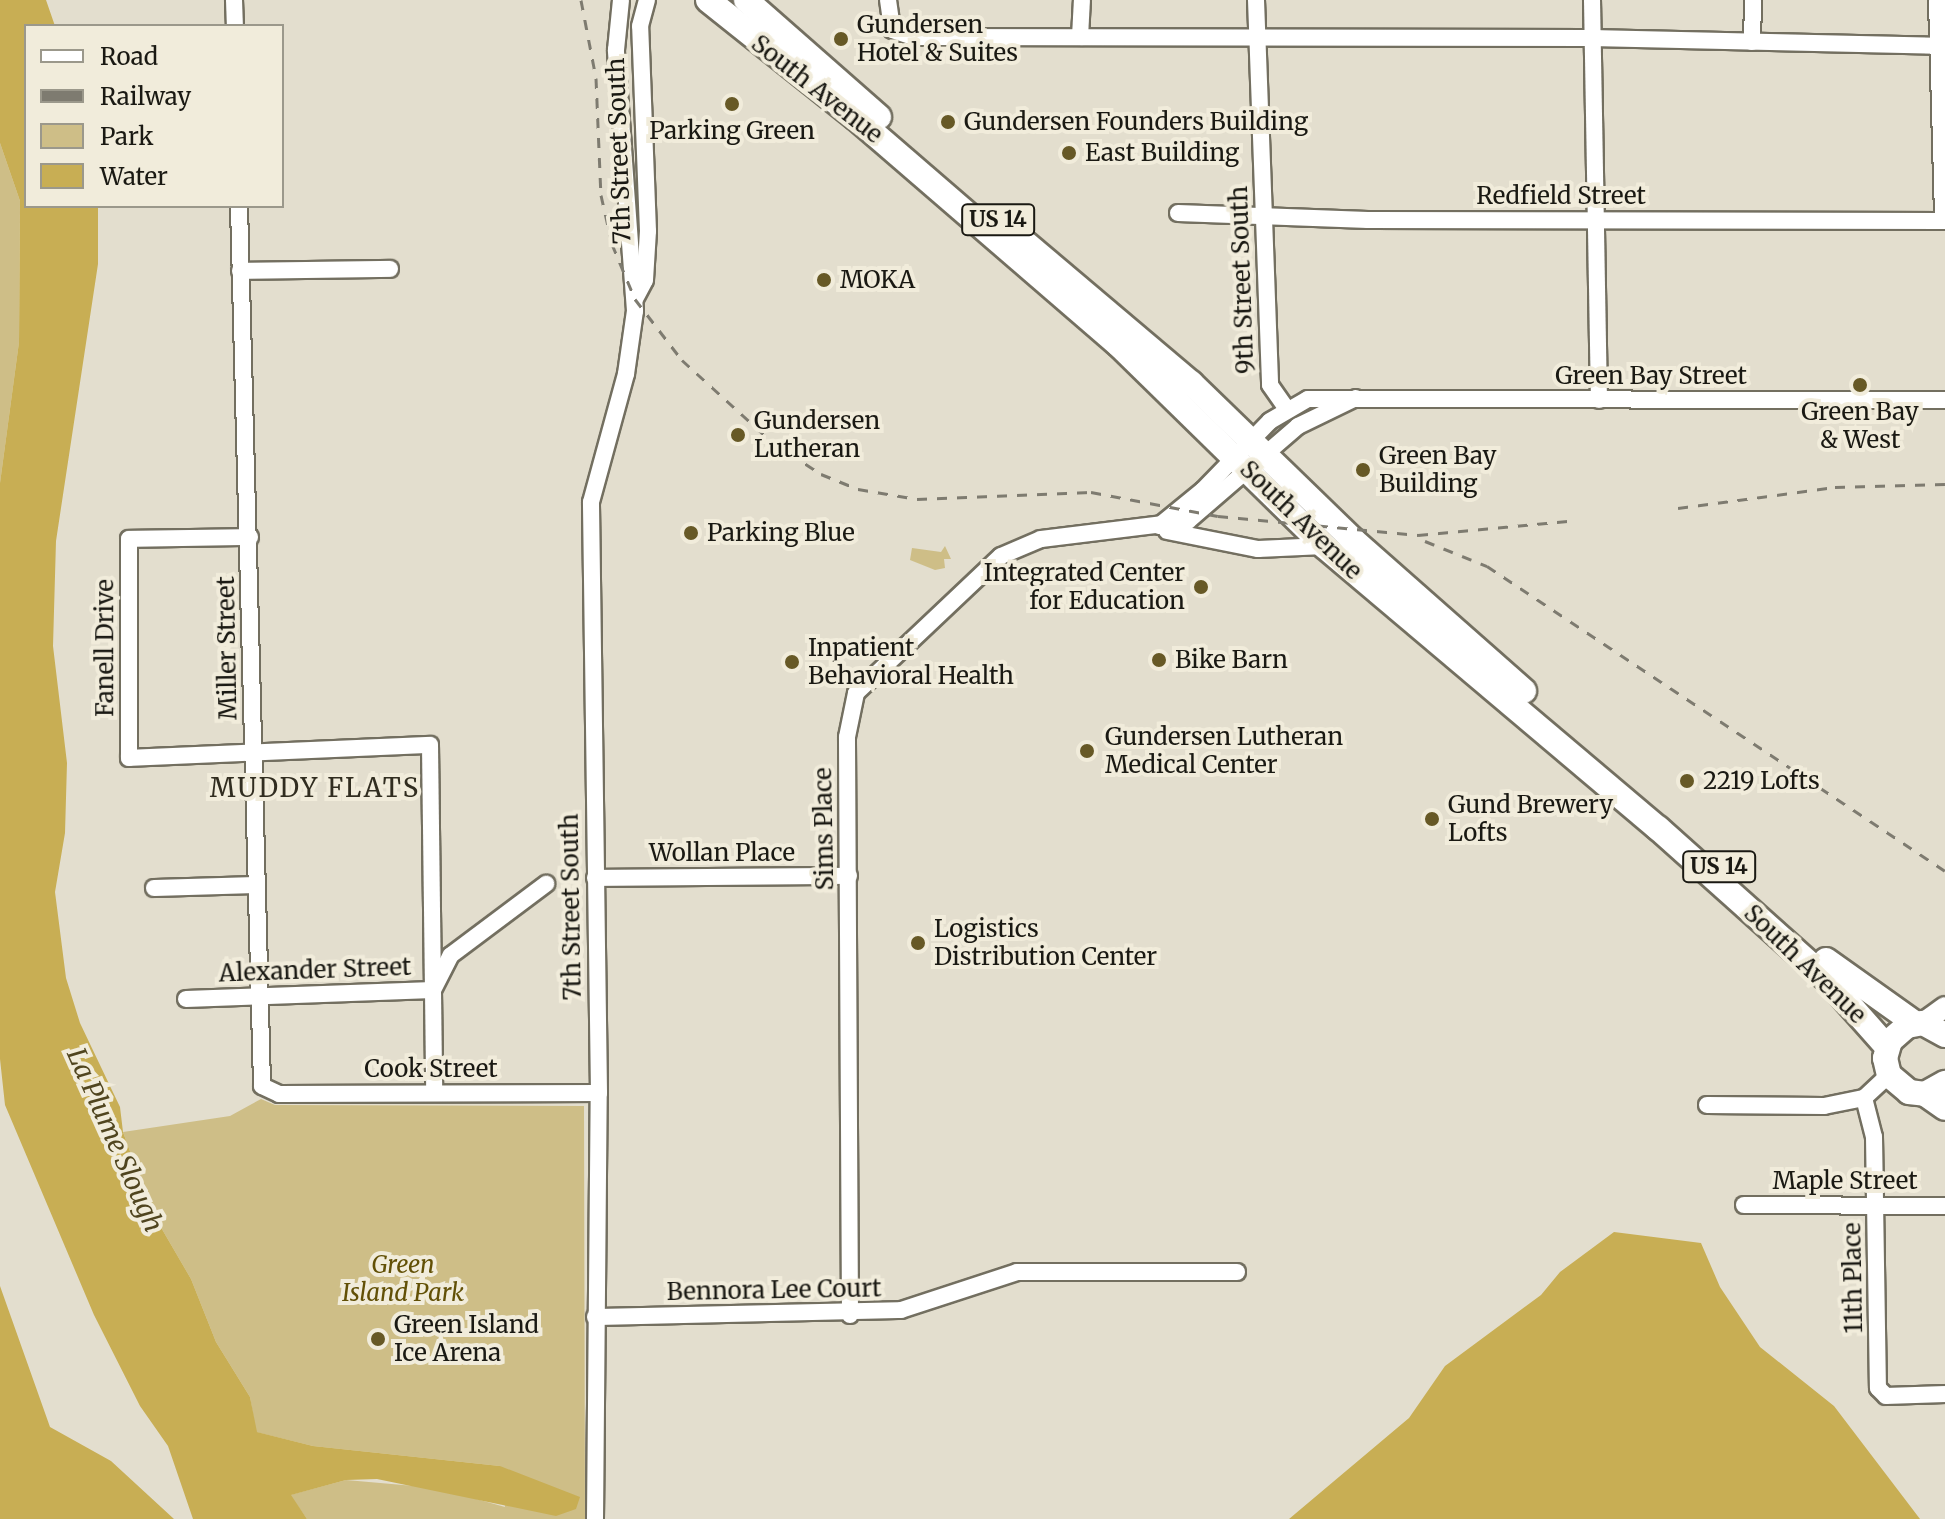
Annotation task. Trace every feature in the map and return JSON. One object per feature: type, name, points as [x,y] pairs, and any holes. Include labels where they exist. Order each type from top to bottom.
[{"type":"highway","name":"South Avenue","points":[[708,0],[885,143],[1119,345],[1353,540],[1799,938],[1919,1023],[1945,1035]]},
{"type":"highway","name":"South Avenue","points":[[746,0],[1158,354],[1249,455],[1324,546],[1669,838],[1826,978],[1887,1047],[1901,1029],[1919,1023]]},
{"type":"highway","points":[[1887,1047],[1889,1075],[1901,1088],[1938,1095]]},
{"type":"main road","points":[[1939,0],[1945,218]]},
{"type":"main road","points":[[1919,1023],[1945,1007]]},
{"type":"street","points":[[234,0],[235,24]]},
{"type":"street","name":"7th Street South","points":[[595,1519],[599,1093],[591,502],[626,374],[635,299],[616,50],[621,0]]},
{"type":"street","name":"7th Street South","points":[[635,299],[645,280],[648,231],[640,26],[647,0]]},
{"type":"street","points":[[888,0],[889,24],[904,36],[1591,38],[1942,46]]},
{"type":"street","points":[[1080,37],[1082,0]]},
{"type":"street","name":"9th Street South","points":[[1256,0],[1270,385],[1287,409]]},
{"type":"street","points":[[1592,0],[1599,400]]},
{"type":"street","points":[[1752,42],[1753,0]]},
{"type":"street","name":"Miller Street","points":[[239,208],[250,537],[257,997],[264,1089]]},
{"type":"street","name":"Redfield Street","points":[[1178,213],[1263,218],[1945,218]]},
{"type":"street","points":[[240,271],[390,269]]},
{"type":"street","name":"Green Bay Street","points":[[1249,455],[1298,426],[1356,398]]},
{"type":"street","name":"Green Bay Street","points":[[1249,455],[1287,409],[1308,399],[1945,400]]},
{"type":"street","points":[[1151,528],[1249,455]]},
{"type":"street","name":"Sims Place","points":[[850,1315],[848,720],[863,682],[996,559],[1017,547],[1059,536],[1151,528],[1258,549],[1324,546]]},
{"type":"street","name":"Fanell Drive","points":[[250,537],[129,539],[129,758],[253,751]]},
{"type":"street","points":[[253,751],[430,745],[434,1093]]},
{"type":"street","name":"Wollan Place","points":[[595,878],[849,876]]},
{"type":"street","name":"Alexander Street","points":[[186,999],[433,990],[451,955],[546,884]]},
{"type":"street","points":[[154,888],[256,885]]},
{"type":"street","points":[[1707,1105],[1824,1106],[1864,1098],[1889,1075]]},
{"type":"street","name":"Cook Street","points":[[264,1089],[279,1094],[599,1093]]},
{"type":"street","name":"11th Place","points":[[1864,1098],[1874,1137],[1878,1388],[1886,1396],[1945,1394]]},
{"type":"street","name":"Maple Street","points":[[1744,1205],[1945,1206]]},
{"type":"street","name":"Bennora Lee Court","points":[[595,1317],[850,1315],[901,1310],[1017,1272],[1237,1272]]},
{"type":"green space","points":[[0,143],[20,201],[19,342],[0,483]]},
{"type":"green space","points":[[945,546],[951,559],[944,559],[945,568],[935,570],[910,560],[912,548],[941,552]]},
{"type":"green space","name":"Green Island Park","points":[[261,1099],[275,1105],[584,1106],[585,1519],[307,1519],[290,1495],[346,1480],[437,1488],[505,1507],[500,1466],[313,1446],[256,1432],[250,1397],[216,1342],[191,1279],[152,1212],[123,1132],[230,1116]]},
{"type":"water","name":"La Plume Slough","points":[[0,0],[46,0],[54,24],[24,24],[24,208],[98,208],[98,264],[56,541],[53,646],[67,763],[65,833],[55,892],[66,978],[80,1023],[120,1107],[123,1132],[152,1212],[191,1279],[216,1342],[250,1397],[257,1432],[313,1446],[500,1466],[580,1497],[576,1509],[556,1516],[377,1479],[346,1480],[291,1495],[307,1519],[193,1519],[168,1446],[140,1406],[94,1315],[5,1105],[0,1059],[0,483],[19,342],[20,201],[0,143]]},
{"type":"water","points":[[1614,1232],[1701,1243],[1720,1287],[1760,1347],[1834,1406],[1920,1519],[1289,1519],[1409,1418],[1445,1366],[1541,1295],[1560,1272]]},
{"type":"water","points":[[0,1286],[50,1427],[111,1461],[174,1519],[0,1519]]},
{"type":"railway","points":[[581,0],[596,78],[601,195],[612,244],[635,299],[682,360],[772,442],[821,474],[858,489],[917,499],[1091,492],[1218,516],[1418,535],[1570,521]]},
{"type":"railway","points":[[1678,508],[1835,487],[1945,484]]},
{"type":"railway","points":[[1425,541],[1487,566],[1945,871]]},
{"type":"place","name":"Gundersen Hotel & Suites","points":[[841,39]]},
{"type":"place","name":"Parking Green","points":[[732,104]]},
{"type":"place","name":"Gundersen Founders Building","points":[[948,122]]},
{"type":"place","name":"East Building","points":[[1069,153]]},
{"type":"place","name":"MOKA","points":[[824,280]]},
{"type":"place","name":"Green Bay & West","points":[[1860,385]]},
{"type":"place","name":"Gundersen Lutheran","points":[[738,435]]},
{"type":"place","name":"Green Bay Building","points":[[1363,470]]},
{"type":"place","name":"Parking Blue","points":[[691,533]]},
{"type":"place","name":"Integrated Center for Education","points":[[1201,587]]},
{"type":"place","name":"Bike Barn","points":[[1159,660]]},
{"type":"place","name":"Inpatient Behavioral Health","points":[[792,662]]},
{"type":"place","name":"Gundersen Lutheran Medical Center","points":[[1087,751]]},
{"type":"place","name":"2219 Lofts","points":[[1687,781]]},
{"type":"place","name":"Gund Brewery Lofts","points":[[1432,819]]},
{"type":"place","name":"Logistics Distribution Center","points":[[918,943]]},
{"type":"place","name":"Green Island Ice Arena","points":[[378,1339]]},
{"type":"district","name":"MUDDY FLATS","points":[[315,788]]}]
